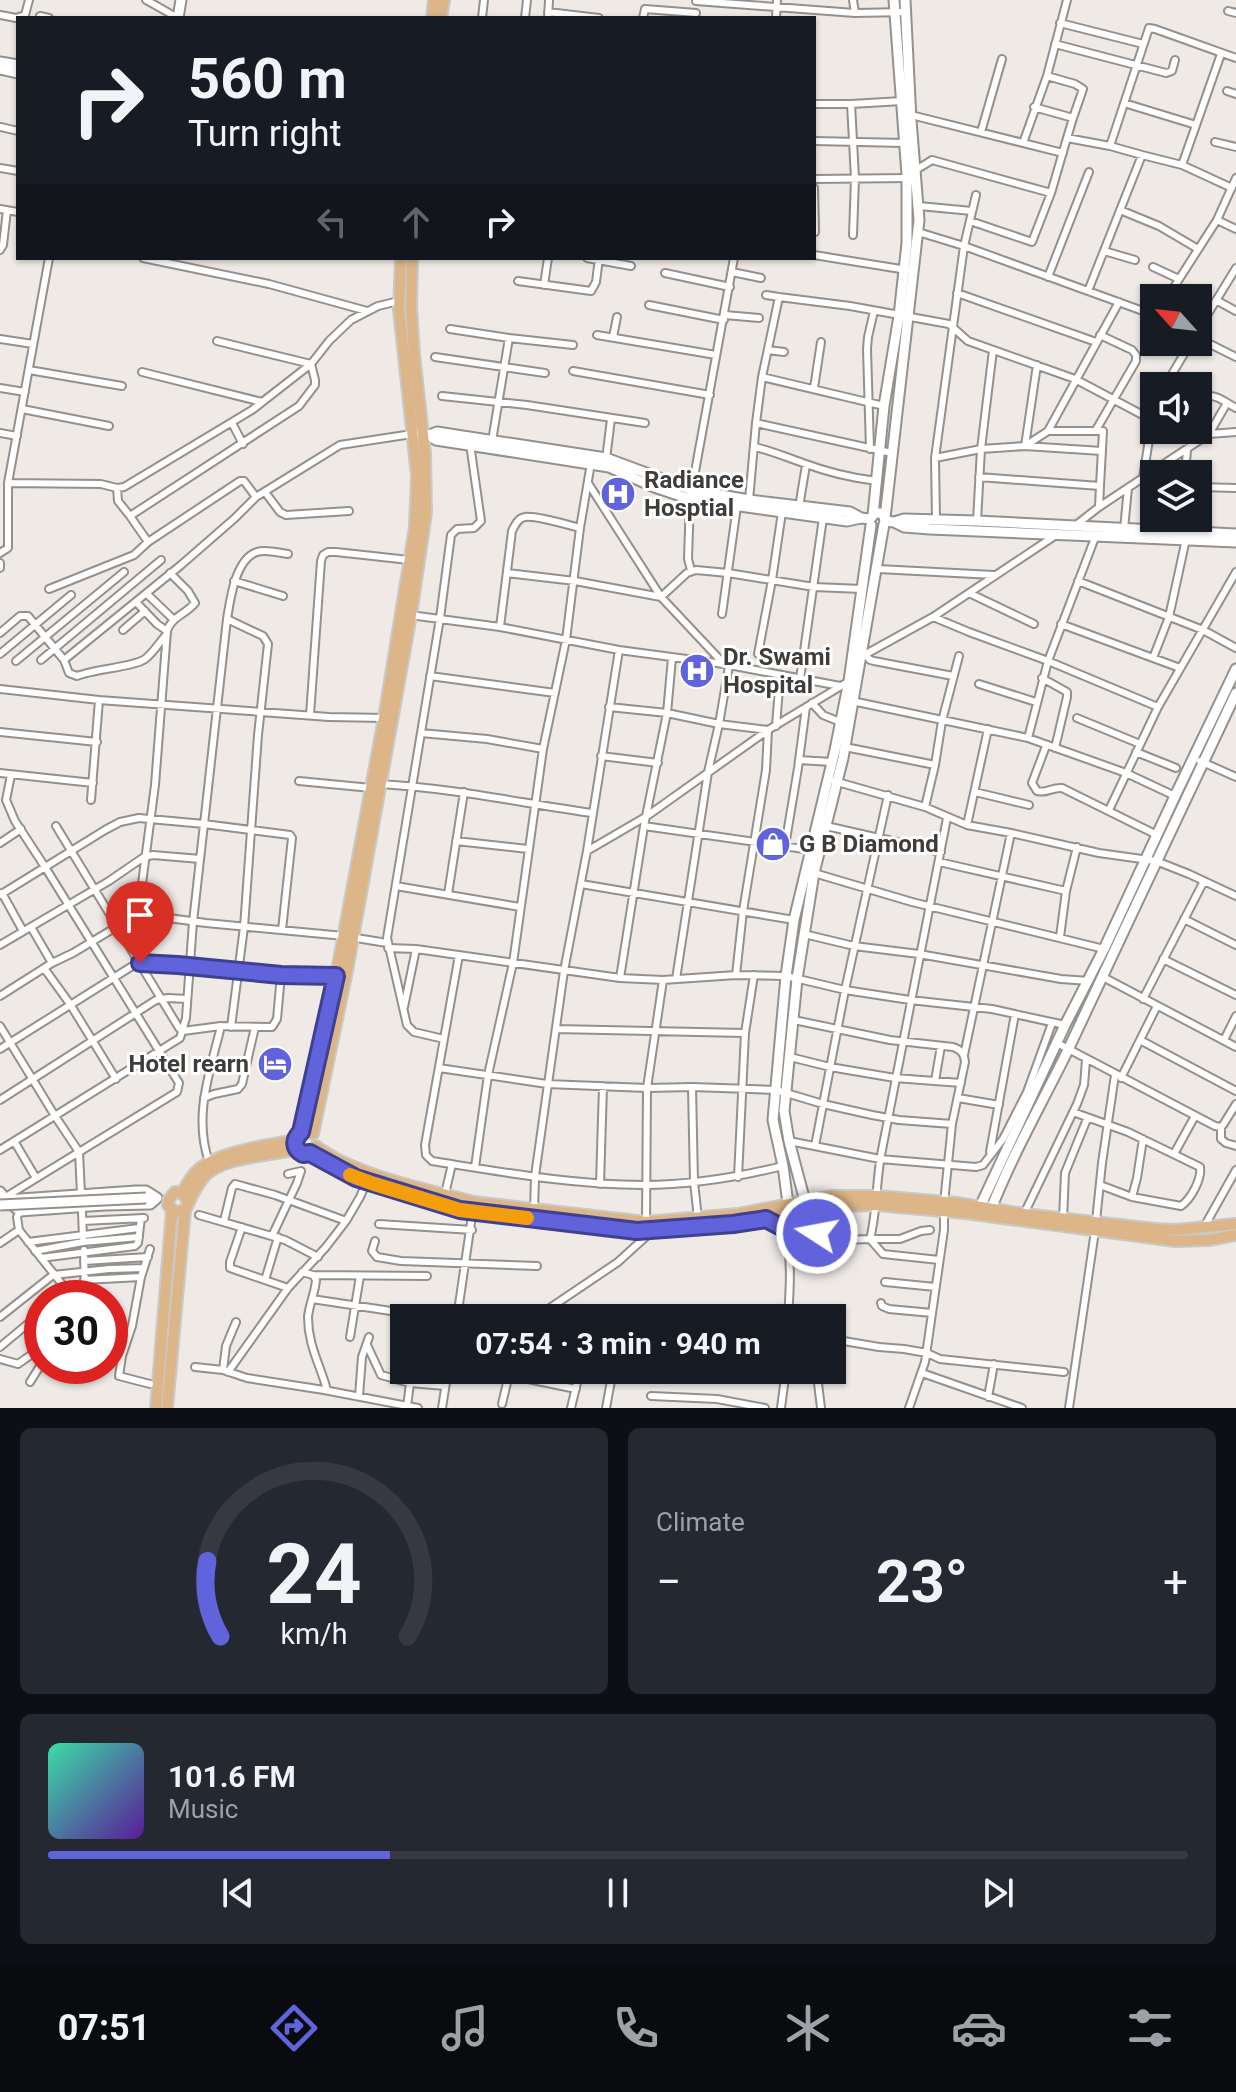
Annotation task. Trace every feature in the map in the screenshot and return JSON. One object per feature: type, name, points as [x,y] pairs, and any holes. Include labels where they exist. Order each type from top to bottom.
[{"type":"main road","points":[[313,1150],[316,1139],[313,1134],[405,615],[426,513],[422,434],[409,354],[401,260]]},
{"type":"main road","points":[[405,304],[412,260]]},
{"type":"main road","points":[[405,615],[422,434]]},
{"type":"main road","points":[[348,937],[298,1140],[303,1154],[313,1150],[369,1177],[460,1210],[474,1207]]},
{"type":"main road","points":[[166,1202],[178,1212],[204,1177],[217,1167],[298,1140],[309,1132],[313,1134]]},
{"type":"main road","points":[[156,1408],[185,1201],[195,1172],[209,1162],[233,1153],[298,1140]]},
{"type":"main road","points":[[369,1177],[445,1194],[474,1207],[648,1228],[733,1224],[806,1206],[831,1196],[1096,1226],[1176,1230],[1236,1224]]},
{"type":"main road","points":[[167,1408],[166,1202],[175,1192],[185,1201]]},
{"type":"main road","points":[[984,1212],[1063,1219],[1175,1241],[1236,1235]]},
{"type":"main road","points":[[648,1228],[698,1218],[765,1214]]},
{"type":"street","points":[[146,0],[174,16]]},
{"type":"street","points":[[548,15],[549,0]]},
{"type":"street","points":[[643,16],[645,9],[696,16],[696,0],[777,3],[855,13],[900,12]]},
{"type":"street","points":[[853,0],[855,13]]},
{"type":"street","points":[[806,1206],[784,1119],[811,850],[845,747],[849,681],[861,650],[887,521],[904,317],[909,271],[918,232],[919,206],[907,145],[900,12],[894,0]]},
{"type":"street","points":[[900,12],[905,0]]},
{"type":"street","points":[[1023,143],[1047,76],[1067,0]]},
{"type":"street","points":[[1060,23],[1143,44]]},
{"type":"street","points":[[1110,146],[1149,28],[1236,58]]},
{"type":"street","points":[[1055,44],[1170,73],[1175,60]]},
{"type":"street","points":[[1182,165],[1221,54]]},
{"type":"street","points":[[981,132],[1002,59]]},
{"type":"street","points":[[970,221],[1032,242],[1051,193],[1083,89],[1047,76]]},
{"type":"street","points":[[1227,91],[1236,94]]},
{"type":"street","points":[[816,104],[906,100]]},
{"type":"street","points":[[906,100],[911,115],[907,145],[912,172],[907,243],[909,271]]},
{"type":"street","points":[[1124,103],[1196,125]]},
{"type":"street","points":[[851,104],[855,178],[853,235]]},
{"type":"street","points":[[1034,107],[1073,118]]},
{"type":"street","points":[[911,115],[1063,153]]},
{"type":"street","points":[[1067,138],[1182,165],[1232,188]]},
{"type":"street","points":[[816,141],[907,145]]},
{"type":"street","points":[[1215,142],[1236,147]]},
{"type":"street","points":[[1088,291],[1142,155]]},
{"type":"street","points":[[816,179],[912,172],[932,160],[1051,193]]},
{"type":"street","points":[[1048,277],[1089,172]]},
{"type":"street","points":[[1176,284],[1217,220],[1236,178]]},
{"type":"street","points":[[936,521],[935,458],[964,246],[976,195]]},
{"type":"street","points":[[919,206],[972,211]]},
{"type":"street","points":[[0,250],[3,245],[4,210]]},
{"type":"street","points":[[1120,210],[1159,226],[1198,249]]},
{"type":"street","points":[[1217,220],[1236,229]]},
{"type":"street","points":[[918,232],[1140,310]]},
{"type":"street","points":[[1104,251],[1135,260]]},
{"type":"street","points":[[816,255],[909,271]]},
{"type":"street","points":[[0,553],[8,548],[8,483],[49,260]]},
{"type":"street","points":[[153,260],[269,284],[367,311]]},
{"type":"street","points":[[544,285],[548,260]]},
{"type":"street","points":[[518,281],[591,291],[596,282],[599,260]]},
{"type":"street","points":[[604,260],[631,266]]},
{"type":"street","points":[[691,570],[688,559],[691,495],[734,260]]},
{"type":"street","points":[[1153,267],[1179,279]]},
{"type":"street","points":[[1212,307],[1236,268]]},
{"type":"street","points":[[732,272],[761,278]]},
{"type":"street","points":[[665,273],[730,287]]},
{"type":"street","points":[[957,293],[1132,350],[1136,361],[1096,430]]},
{"type":"street","points":[[766,295],[944,323],[953,327],[963,339],[1075,379],[1140,413]]},
{"type":"street","points":[[749,500],[762,377],[779,297]]},
{"type":"street","points":[[1216,300],[1236,311]]},
{"type":"street","points":[[1025,446],[1048,431],[1119,302]]},
{"type":"street","points":[[8,483],[124,487],[262,402],[311,364],[351,320],[378,306],[405,304]]},
{"type":"street","points":[[649,305],[724,317],[759,318]]},
{"type":"street","points":[[874,311],[868,337],[868,402],[877,481],[869,519],[862,589],[861,650],[874,661],[953,676]]},
{"type":"street","points":[[613,337],[617,317]]},
{"type":"street","points":[[875,450],[904,317]]},
{"type":"street","points":[[450,329],[573,345]]},
{"type":"street","points":[[597,335],[716,355]]},
{"type":"street","points":[[492,441],[509,338]]},
{"type":"street","points":[[0,339],[33,344]]},
{"type":"street","points":[[217,341],[311,364]]},
{"type":"street","points":[[814,388],[821,342]]},
{"type":"street","points":[[1212,345],[1236,357]]},
{"type":"street","points":[[768,350],[784,352]]},
{"type":"street","points":[[977,521],[981,449],[993,350]]},
{"type":"street","points":[[807,356],[818,358]]},
{"type":"street","points":[[435,357],[545,373]]},
{"type":"street","points":[[130,516],[304,402],[315,385],[311,364]]},
{"type":"street","points":[[1025,446],[1037,365]]},
{"type":"street","points":[[29,370],[122,386]]},
{"type":"street","points":[[573,371],[710,395]]},
{"type":"street","points":[[142,372],[262,402]]},
{"type":"street","points":[[762,377],[884,406]]},
{"type":"street","points":[[0,388],[25,392]]},
{"type":"street","points":[[442,396],[645,423]]},
{"type":"street","points":[[1212,396],[1236,408]]},
{"type":"street","points":[[1212,429],[1227,403]]},
{"type":"street","points":[[22,409],[109,426]]},
{"type":"street","points":[[605,462],[611,419]]},
{"type":"street","points":[[232,423],[243,444]]},
{"type":"street","points":[[756,423],[892,453]]},
{"type":"street","points":[[1048,431],[1100,430],[1104,433],[1099,507]]},
{"type":"street","points":[[1212,434],[1236,432]]},
{"type":"street","points":[[0,433],[17,436]]},
{"type":"street","points":[[64,660],[147,594],[256,497],[340,445],[422,434],[436,440],[492,441],[592,460]]},
{"type":"street","points":[[469,441],[605,462],[671,494],[850,512],[869,519],[878,528],[887,521],[904,519],[977,521],[1124,529],[1236,542]]},
{"type":"street","points":[[444,1039],[414,1032],[407,1025],[387,946],[451,535],[457,529],[474,528],[481,521],[469,441]]},
{"type":"street","points":[[1171,460],[1194,444]]},
{"type":"street","points":[[935,458],[981,449],[1025,446],[1102,451]]},
{"type":"street","points":[[755,447],[849,478],[877,481]]},
{"type":"street","points":[[1186,460],[1187,450]]},
{"type":"street","points":[[475,1167],[488,1075],[513,963],[534,805],[566,640],[592,460]]},
{"type":"street","points":[[799,507],[806,465]]},
{"type":"street","points":[[979,477],[1100,486]]},
{"type":"street","points":[[861,650],[933,617],[1058,533],[1075,526],[1140,480]]},
{"type":"street","points":[[49,589],[134,555],[148,542],[236,483],[246,483],[256,497]]},
{"type":"street","points":[[588,483],[661,597],[726,665]]},
{"type":"street","points":[[1212,487],[1236,488]]},
{"type":"street","points":[[117,488],[118,501],[148,542]]},
{"type":"street","points":[[1124,529],[1128,488]]},
{"type":"street","points":[[265,492],[280,512],[286,515],[349,511]]},
{"type":"street","points":[[691,495],[737,506],[823,518],[850,521],[869,519]]},
{"type":"street","points":[[722,614],[737,506]]},
{"type":"street","points":[[758,654],[782,512]]},
{"type":"street","points":[[500,627],[512,531],[516,523],[523,517],[532,517],[580,528]]},
{"type":"street","points":[[800,679],[823,518]]},
{"type":"street","points":[[887,521],[904,527],[930,529],[1096,535],[1236,534]]},
{"type":"street","points":[[1153,658],[1169,617],[1184,532]]},
{"type":"street","points":[[1028,738],[1042,678],[1096,535]]},
{"type":"street","points":[[310,715],[323,555],[336,552],[409,560]]},
{"type":"street","points":[[0,1150],[176,1042],[183,1031],[227,619],[234,581],[253,553],[288,554]]},
{"type":"street","points":[[41,660],[161,560]]},
{"type":"street","points":[[878,569],[996,575]]},
{"type":"street","points":[[661,597],[691,570],[814,587],[874,590]]},
{"type":"street","points":[[16,661],[124,572]]},
{"type":"street","points":[[1109,810],[1158,707],[1236,572]]},
{"type":"street","points":[[0,633],[20,616],[28,616],[64,660],[69,673],[77,676],[138,663],[144,660],[173,619],[195,603],[170,573]]},
{"type":"street","points":[[507,573],[575,581],[661,597]]},
{"type":"street","points":[[234,581],[283,596]]},
{"type":"street","points":[[1078,581],[1203,630],[1236,648]]},
{"type":"street","points":[[969,593],[1034,624]]},
{"type":"street","points":[[147,594],[173,619]]},
{"type":"street","points":[[0,654],[71,595]]},
{"type":"street","points":[[136,602],[166,632]]},
{"type":"street","points":[[123,630],[145,611]]},
{"type":"street","points":[[405,615],[500,627],[800,679],[849,681]]},
{"type":"street","points":[[933,617],[1158,707]]},
{"type":"street","points":[[227,619],[267,640],[244,927],[231,1027]]},
{"type":"street","points":[[1061,624],[1180,668]]},
{"type":"street","points":[[0,1049],[138,960],[138,914],[150,820],[166,632]]},
{"type":"street","points":[[533,1214],[535,1176],[564,971],[587,851],[619,650]]},
{"type":"street","points":[[925,807],[959,656]]},
{"type":"street","points":[[620,978],[644,826],[667,713],[672,658]]},
{"type":"street","points":[[676,979],[726,665]]},
{"type":"street","points":[[984,1212],[1065,1025],[1151,860],[1236,669]]},
{"type":"street","points":[[776,726],[780,675]]},
{"type":"street","points":[[430,676],[555,693]]},
{"type":"street","points":[[1042,678],[1067,692],[1055,748]]},
{"type":"street","points":[[587,851],[647,816],[768,730],[849,681]]},
{"type":"street","points":[[979,684],[1036,702]]},
{"type":"street","points":[[0,689],[217,709],[388,718]]},
{"type":"street","points":[[984,1212],[1102,979],[1175,796],[1236,693]]},
{"type":"street","points":[[91,800],[99,700]]},
{"type":"street","points":[[849,701],[1028,738],[1126,773],[1175,796]]},
{"type":"street","points":[[789,1209],[773,1120],[786,976],[794,920],[826,826],[832,762],[840,722],[849,701]]},
{"type":"street","points":[[809,705],[840,722]]},
{"type":"street","points":[[785,846],[809,705]]},
{"type":"street","points":[[609,707],[768,730]]},
{"type":"street","points":[[1077,718],[1140,744]]},
{"type":"street","points":[[967,825],[988,729]]},
{"type":"street","points":[[736,975],[766,770],[768,730]]},
{"type":"street","points":[[0,732],[97,742]]},
{"type":"street","points":[[421,733],[487,739],[543,749]]},
{"type":"street","points":[[1046,746],[1034,777],[1033,787],[1037,791],[1062,788],[1157,835]]},
{"type":"street","points":[[845,747],[935,765]]},
{"type":"street","points":[[1136,752],[1176,768]]},
{"type":"street","points":[[601,756],[658,763]]},
{"type":"street","points":[[799,760],[832,762]]},
{"type":"street","points":[[1198,760],[1236,777]]},
{"type":"street","points":[[0,773],[93,783]]},
{"type":"street","points":[[2,1199],[177,1092],[179,1083],[15,821],[6,800],[11,775]]},
{"type":"street","points":[[299,781],[412,786],[592,813]]},
{"type":"street","points":[[832,781],[925,807],[967,825],[1099,853],[1151,860],[1236,896]]},
{"type":"street","points":[[448,894],[464,792]]},
{"type":"street","points":[[975,792],[1029,805]]},
{"type":"street","points":[[815,1146],[866,887],[888,795]]},
{"type":"street","points":[[23,931],[1,893],[120,822],[139,818],[290,835],[282,930]]},
{"type":"street","points":[[939,1260],[883,1254],[870,1239],[880,1159],[901,1042],[947,818]]},
{"type":"street","points":[[56,826],[183,1031],[221,1026],[269,1028],[277,1019],[281,975]]},
{"type":"street","points":[[644,826],[811,850]]},
{"type":"street","points":[[826,826],[941,852]]},
{"type":"street","points":[[0,843],[21,829]]},
{"type":"street","points":[[909,1408],[927,1353],[944,1230],[952,1124],[1011,833]]},
{"type":"street","points":[[456,841],[528,849]]},
{"type":"street","points":[[1060,937],[1066,891],[1077,847]]},
{"type":"street","points":[[0,945],[144,857],[200,859]]},
{"type":"street","points":[[939,862],[1066,891]]},
{"type":"street","points":[[810,872],[929,906],[1104,949]]},
{"type":"street","points":[[1143,999],[1204,881]]},
{"type":"street","points":[[581,884],[794,920]]},
{"type":"street","points":[[396,886],[520,907]]},
{"type":"street","points":[[0,996],[138,914],[348,937],[387,946],[620,978],[663,980],[736,975],[786,976],[845,990],[975,1007],[1065,1025]]},
{"type":"street","points":[[1184,919],[1236,945]]},
{"type":"street","points":[[31,927],[52,963]]},
{"type":"street","points":[[803,934],[854,946],[1061,979],[1102,979],[1236,1047]]},
{"type":"street","points":[[403,1010],[416,949]]},
{"type":"street","points":[[459,955],[425,1145],[426,1155],[432,1161],[600,1184],[647,1185],[738,1177],[783,1166]]},
{"type":"street","points":[[1163,959],[1236,995]]},
{"type":"street","points":[[138,960],[281,975],[336,976]]},
{"type":"street","points":[[44,968],[116,1079]]},
{"type":"street","points":[[738,1177],[745,1033],[754,975]]},
{"type":"street","points":[[556,1304],[618,1262],[648,1228],[647,1088],[663,980]]},
{"type":"street","points":[[0,1100],[162,998],[187,999]]},
{"type":"street","points":[[1069,1408],[1108,1126],[1118,1076],[1157,1006]]},
{"type":"street","points":[[990,1156],[1015,1014]]},
{"type":"street","points":[[1224,1040],[1236,1016]]},
{"type":"street","points":[[794,1020],[901,1042],[941,1046],[960,1050],[964,1055]]},
{"type":"street","points":[[789,1141],[880,1159],[980,1167],[1003,1139],[1027,1092],[1052,1023]]},
{"type":"street","points":[[0,1026],[79,1152],[81,1194]]},
{"type":"street","points":[[209,1162],[202,1133],[204,1098],[221,1026]]},
{"type":"street","points":[[204,1098],[238,1089],[242,1084],[255,1027]]},
{"type":"street","points":[[556,1029],[745,1033]]},
{"type":"street","points":[[1140,1040],[1236,1091]]},
{"type":"street","points":[[1057,1043],[1221,1127]]},
{"type":"street","points":[[935,1081],[941,1046]]},
{"type":"street","points":[[790,1057],[895,1078],[961,1083]]},
{"type":"street","points":[[1024,1214],[1084,1085],[1086,1060]]},
{"type":"street","points":[[439,1068],[547,1084],[776,1090],[888,1118],[952,1124]]},
{"type":"street","points":[[600,1184],[603,1086]]},
{"type":"street","points":[[692,1087],[698,1218]]},
{"type":"street","points":[[958,1098],[999,1105]]},
{"type":"street","points":[[1236,1104],[1221,1127],[1221,1139],[1236,1146]]},
{"type":"street","points":[[1073,1112],[1143,1139],[1200,1167],[1201,1171],[1185,1204],[1174,1206],[1132,1197],[1100,1185]]},
{"type":"street","points":[[1174,1154],[1195,1116]]},
{"type":"street","points":[[1063,1219],[1065,1173],[1087,1119]]},
{"type":"street","points":[[1132,1197],[1143,1139]]},
{"type":"street","points":[[14,1141],[36,1178]]},
{"type":"street","points":[[445,1194],[452,1164]]},
{"type":"street","points":[[1204,1227],[1236,1170]]},
{"type":"street","points":[[265,1280],[275,1237],[301,1171],[288,1174]]},
{"type":"street","points":[[226,1371],[288,1288],[346,1221],[369,1177]]},
{"type":"street","points":[[224,1221],[235,1184],[346,1221]]},
{"type":"street","points":[[2,1199],[146,1191],[166,1202]]},
{"type":"street","points":[[2,1199],[146,1198],[166,1202]]},
{"type":"street","points":[[2,1199],[20,1211],[166,1202]]},
{"type":"street","points":[[459,1304],[474,1207]]},
{"type":"street","points":[[20,1211],[17,1217],[19,1230],[57,1280]]},
{"type":"street","points":[[82,1212],[84,1280],[141,1277]]},
{"type":"street","points":[[765,1214],[785,1229],[810,1230],[842,1240],[900,1239],[930,1230]]},
{"type":"street","points":[[199,1215],[275,1237],[318,1257]]},
{"type":"street","points":[[41,1258],[135,1246],[143,1218],[83,1221]]},
{"type":"street","points":[[379,1224],[472,1230]]},
{"type":"street","points":[[242,1227],[230,1268],[288,1288]]},
{"type":"street","points":[[35,1251],[139,1228]]},
{"type":"street","points":[[785,1229],[788,1241],[788,1304]]},
{"type":"street","points":[[0,1243],[19,1230]]},
{"type":"street","points":[[28,1242],[139,1237]]},
{"type":"street","points":[[375,1241],[372,1251],[377,1257],[401,1261],[537,1266]]},
{"type":"street","points":[[84,1261],[149,1253],[128,1338]]},
{"type":"street","points":[[0,1317],[53,1275],[144,1268]]},
{"type":"street","points":[[302,1272],[313,1275],[427,1276]]},
{"type":"street","points":[[313,1275],[316,1280],[308,1315],[311,1345],[327,1390]]},
{"type":"street","points":[[350,1337],[360,1276]]},
{"type":"street","points":[[885,1282],[935,1287]]},
{"type":"street","points":[[312,1299],[390,1310]]},
{"type":"street","points":[[881,1303],[889,1309],[932,1313]]},
{"type":"street","points":[[226,1371],[226,1346],[236,1322]]},
{"type":"street","points":[[0,1347],[24,1327]]},
{"type":"street","points":[[359,1396],[361,1361],[368,1341],[381,1375],[390,1377]]},
{"type":"street","points":[[846,1341],[927,1353],[940,1359],[1064,1372]]},
{"type":"street","points":[[0,1359],[18,1364],[24,1360]]},
{"type":"street","points":[[988,1397],[994,1364]]},
{"type":"street","points":[[195,1367],[418,1408]]},
{"type":"street","points":[[922,1373],[1022,1408]]},
{"type":"street","points":[[128,1378],[150,1384]]},
{"type":"street","points":[[407,1407],[410,1384]]},
{"type":"street","points":[[422,1384],[445,1386],[442,1408]]},
{"type":"street","points":[[502,1404],[507,1384]]},
{"type":"street","points":[[552,1384],[576,1389]]},
{"type":"street","points":[[571,1408],[577,1384]]},
{"type":"street","points":[[606,1408],[610,1384]]},
{"type":"street","points":[[781,1408],[784,1384]]},
{"type":"street","points":[[818,1384],[821,1408]]},
{"type":"street","points":[[651,1396],[704,1398],[765,1408]]},
{"type":"street","points":[[703,1408],[704,1398]]},
{"type":"slow traffic","points":[[350,1175],[460,1210],[527,1218]]},
{"type":"place","name":"Radiance Hosptial","points":[[618,494]]},
{"type":"place","name":"Dr. Swami Hospital","points":[[697,671]]},
{"type":"place","name":"G B Diamond","points":[[773,844]]},
{"type":"place","name":"Hotel rearn","points":[[275,1064]]},
{"type":"route","points":[[140,963],[281,975],[336,976],[295,1147],[303,1154],[310,1153],[356,1178],[460,1210],[622,1230],[652,1231],[766,1219],[785,1229],[817,1233]]}]
